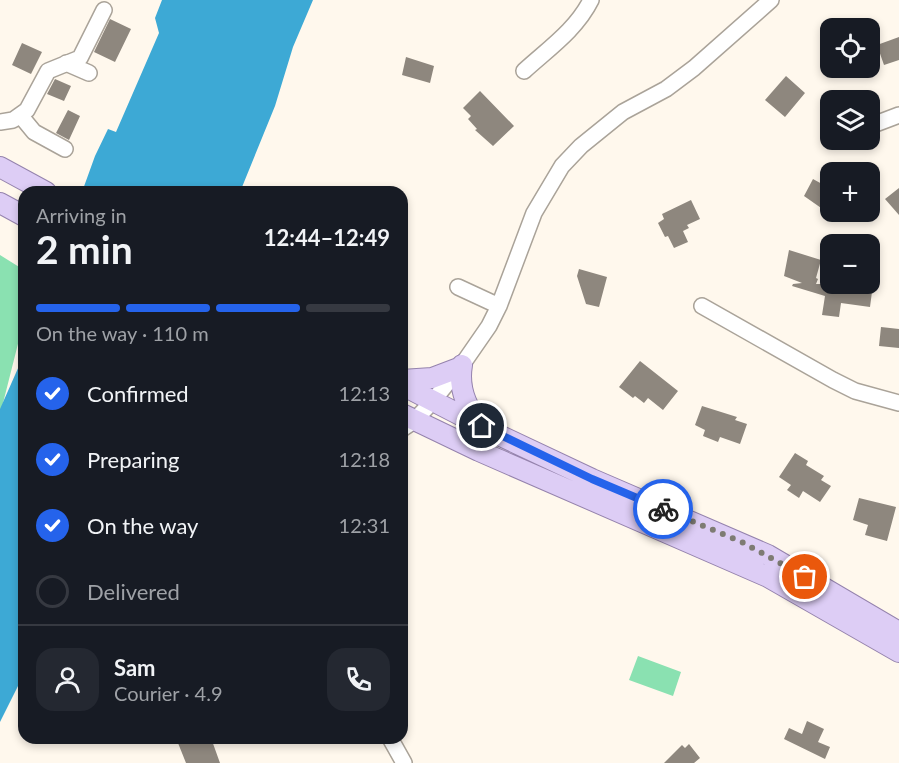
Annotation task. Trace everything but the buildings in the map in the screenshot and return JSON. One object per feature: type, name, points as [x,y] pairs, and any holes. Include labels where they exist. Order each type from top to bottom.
[{"type":"main road","points":[[0,168],[34,186]]},
{"type":"main road","points":[[0,203],[18,213]]},
{"type":"main road","points":[[408,380],[429,379],[461,366],[460,379],[463,395],[482,426]]},
{"type":"main road","points":[[408,388],[592,479],[768,555],[899,632]]},
{"type":"main road","points":[[408,422],[768,577],[899,652]]},
{"type":"street","points":[[524,71],[573,27],[591,0]]},
{"type":"street","points":[[408,420],[432,402],[489,326],[499,306],[534,213],[562,165],[580,146],[623,112],[666,89],[694,68],[771,0]]},
{"type":"street","points":[[0,122],[13,120],[27,110],[48,71],[80,58],[104,10]]},
{"type":"street","points":[[66,63],[89,73]]},
{"type":"street","points":[[20,115],[34,132],[65,149]]},
{"type":"street","points":[[880,122],[899,115]]},
{"type":"street","points":[[458,287],[499,306]]},
{"type":"street","points":[[702,306],[855,391],[899,403]]},
{"type":"street","points":[[393,744],[404,763]]},
{"type":"green space","points":[[0,255],[18,266],[18,344],[0,415]]},
{"type":"green space","points":[[638,656],[681,672],[673,696],[629,680]]},
{"type":"water","points":[[162,0],[313,0],[293,47],[275,106],[242,186],[84,186],[108,129],[116,132],[159,33],[155,18]]},
{"type":"water","points":[[18,368],[18,686],[0,722],[0,409]]},
{"type":"way so far","points":[[663,509],[742,542],[805,577]]},
{"type":"route","points":[[482,426],[592,479],[663,509]]}]
